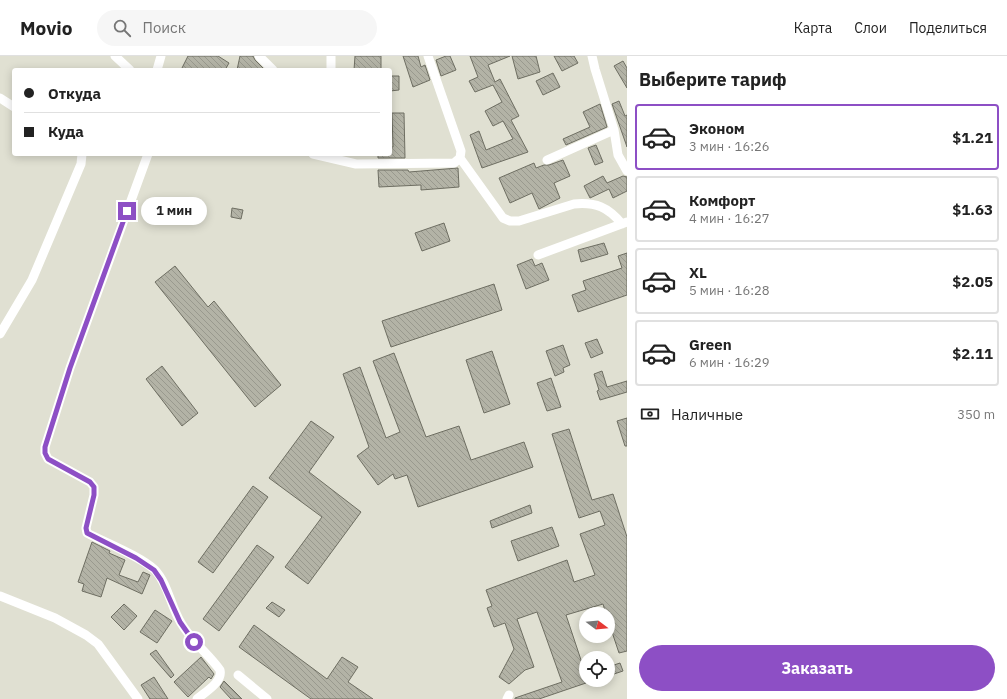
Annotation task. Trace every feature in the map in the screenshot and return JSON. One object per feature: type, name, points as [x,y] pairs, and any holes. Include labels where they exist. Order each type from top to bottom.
[{"type":"street","points":[[116,56],[128,68]]},
{"type":"street","points":[[158,68],[162,56]]},
{"type":"street","points":[[259,56],[271,68]]},
{"type":"street","points":[[331,56],[331,68]]},
{"type":"street","points":[[321,156],[356,164],[454,163],[460,158],[461,151],[428,56]]},
{"type":"street","points":[[592,56],[614,130],[618,155],[627,171]]},
{"type":"street","points":[[0,98],[12,106]]},
{"type":"street","points":[[547,160],[614,130]]},
{"type":"street","points":[[0,334],[32,280],[81,164],[82,156]]},
{"type":"street","points":[[147,156],[70,368],[45,447],[45,453],[48,459],[90,482],[94,487],[94,495],[86,528],[87,533],[136,558],[154,570],[161,580],[180,622],[194,642],[220,670],[221,675],[219,680],[197,699]]},
{"type":"street","points":[[460,158],[503,218],[510,221],[519,221],[574,204],[583,203],[606,208],[625,223]]},
{"type":"street","points":[[538,255],[625,223]]},
{"type":"street","points":[[0,596],[55,618],[86,635],[98,644],[138,699]]},
{"type":"street","points":[[238,675],[267,699]]},
{"type":"building","points":[[188,56],[218,56],[229,63],[226,68],[182,68]]},
{"type":"building","points":[[240,56],[253,56],[263,68],[237,68]]},
{"type":"building","points":[[355,56],[381,56],[381,68],[354,68]]},
{"type":"building","points":[[403,56],[418,56],[421,67],[425,65],[430,80],[413,87]]},
{"type":"building","points":[[450,56],[456,70],[441,76],[436,60]]},
{"type":"building","points":[[470,56],[510,56],[488,65],[495,82],[500,79],[519,116],[511,120],[528,152],[482,168],[470,135],[479,131],[486,150],[513,139],[503,121],[493,126],[485,111],[502,102],[493,85],[475,92],[469,81],[478,77]]},
{"type":"building","points":[[512,56],[536,56],[540,72],[518,79]]},
{"type":"building","points":[[554,56],[574,56],[578,63],[562,71]]},
{"type":"building","points":[[623,61],[627,68],[627,88],[614,66]]},
{"type":"building","points":[[553,73],[560,87],[543,95],[536,81]]},
{"type":"building","points":[[392,76],[399,76],[399,90],[392,91]]},
{"type":"building","points":[[619,101],[625,116],[627,115],[627,147],[612,104]]},
{"type":"building","points":[[600,104],[607,127],[566,145],[563,139],[590,127],[583,112]]},
{"type":"building","points":[[392,113],[404,113],[405,158],[378,158],[378,156],[392,156]]},
{"type":"building","points":[[596,145],[603,162],[595,165],[588,148]]},
{"type":"building","points":[[563,160],[570,176],[554,183],[560,198],[539,209],[532,193],[510,203],[499,178],[534,163],[536,168]]},
{"type":"building","points":[[458,168],[459,187],[421,190],[421,185],[379,187],[378,170],[408,170],[409,172]]},
{"type":"building","points":[[603,176],[607,183],[623,176],[627,177],[627,191],[613,198],[609,189],[590,198],[584,186]]},
{"type":"building","points":[[232,208],[243,210],[241,219],[231,217]]},
{"type":"building","points":[[444,223],[450,241],[422,251],[415,233]]},
{"type":"building","points":[[604,243],[608,254],[581,262],[578,250]]},
{"type":"building","points":[[627,253],[627,295],[578,312],[572,295],[586,290],[583,281],[622,268],[618,256]]},
{"type":"building","points":[[532,259],[535,266],[542,263],[549,280],[526,289],[517,265]]},
{"type":"building","points":[[175,266],[208,307],[214,301],[281,385],[255,407],[155,282]]},
{"type":"building","points":[[494,284],[502,310],[391,347],[382,321]]},
{"type":"building","points":[[597,339],[603,353],[591,358],[585,343]]},
{"type":"building","points":[[563,345],[570,365],[563,368],[564,372],[555,376],[546,351]]},
{"type":"building","points":[[492,351],[510,404],[484,413],[466,360]]},
{"type":"building","points":[[394,353],[426,437],[459,426],[471,460],[524,442],[533,467],[418,507],[407,475],[395,479],[393,474],[378,485],[357,456],[369,447],[343,374],[360,367],[386,438],[400,432],[373,361]]},
{"type":"building","points":[[162,366],[198,413],[182,426],[146,379]]},
{"type":"building","points":[[602,371],[607,387],[627,381],[627,392],[600,400],[597,391],[599,390],[594,374]]},
{"type":"building","points":[[551,378],[561,407],[547,411],[537,383]]},
{"type":"building","points":[[627,418],[627,446],[625,446],[617,421]]},
{"type":"building","points":[[311,421],[334,437],[309,472],[361,512],[308,584],[285,567],[322,517],[269,478]]},
{"type":"building","points":[[569,429],[592,500],[613,494],[627,537],[627,651],[619,653],[615,641],[615,607],[604,607],[603,604],[593,607],[579,607],[579,611],[566,615],[579,654],[579,685],[539,699],[515,699],[562,682],[537,612],[517,619],[534,667],[525,670],[509,684],[499,677],[514,649],[505,623],[494,627],[487,608],[492,606],[486,590],[567,560],[574,582],[595,575],[580,534],[605,525],[600,511],[579,518],[552,434]]},
{"type":"building","points":[[253,486],[268,497],[213,573],[198,562]]},
{"type":"building","points":[[530,505],[532,513],[492,528],[490,521]]},
{"type":"building","points":[[552,527],[559,546],[518,561],[511,541]]},
{"type":"building","points":[[92,542],[110,551],[109,553],[125,560],[119,575],[138,582],[143,572],[150,575],[142,594],[107,578],[101,597],[82,591],[84,584],[78,582]]},
{"type":"building","points":[[257,545],[274,557],[219,631],[203,619]]},
{"type":"building","points":[[272,602],[285,610],[279,617],[266,608]]},
{"type":"building","points":[[124,604],[137,616],[124,630],[111,617]]},
{"type":"building","points":[[155,610],[172,621],[157,643],[140,632]]},
{"type":"building","points":[[254,625],[327,679],[342,657],[358,667],[348,682],[373,699],[311,699],[239,647]]},
{"type":"building","points":[[156,650],[174,675],[171,678],[150,654]]},
{"type":"building","points":[[201,657],[214,674],[211,679],[209,677],[188,697],[174,682]]},
{"type":"building","points":[[620,663],[623,671],[615,674],[615,665]]},
{"type":"building","points":[[154,677],[168,699],[150,699],[141,685]]},
{"type":"building","points":[[224,681],[242,699],[231,699],[220,687]]},
{"type":"route","points":[[127,211],[70,368],[45,447],[45,453],[48,459],[90,482],[94,487],[94,495],[86,528],[87,533],[111,544],[154,570],[161,580],[180,622],[194,642]]}]
